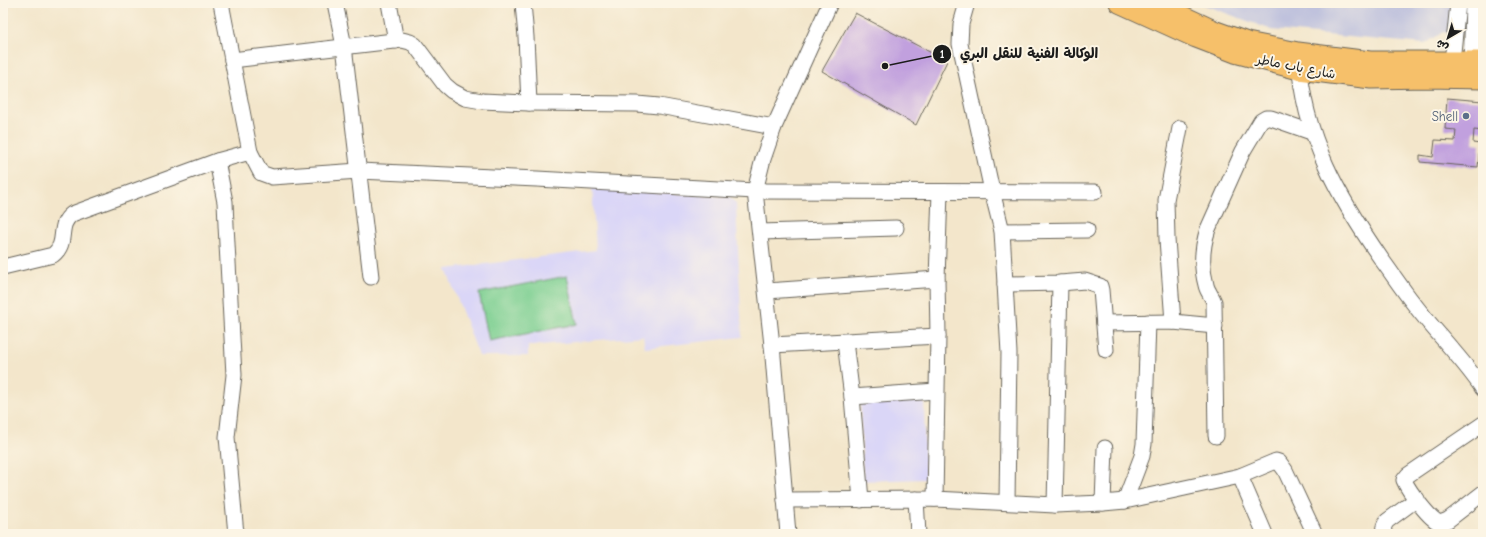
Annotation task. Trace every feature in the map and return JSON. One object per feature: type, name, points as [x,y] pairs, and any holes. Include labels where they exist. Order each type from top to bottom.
[{"type":"main road","name":"شارع باب ماطر","points":[[1119,3],[1196,38],[1235,53],[1299,61],[1370,61],[1452,70],[1477,70]]},
{"type":"main road","name":"شارع باب ماطر","points":[[1155,3],[1216,31],[1299,61]]},
{"type":"street","points":[[221,3],[250,152],[261,173],[272,177],[359,171],[537,178],[755,191],[1096,192]]},
{"type":"street","points":[[335,3],[344,46],[371,277]]},
{"type":"street","points":[[389,3],[396,41]]},
{"type":"street","points":[[523,3],[526,37],[528,103]]},
{"type":"street","points":[[788,534],[767,291],[755,191],[763,159],[774,127],[830,3]]},
{"type":"street","points":[[967,3],[962,24],[960,44],[1002,231],[1009,353],[1007,502]]},
{"type":"street","points":[[1452,70],[1458,9],[1474,9],[1477,70]]},
{"type":"street","points":[[232,60],[344,46],[396,41],[410,42],[415,45],[445,85],[452,91],[465,98],[482,101],[528,103],[637,104],[659,106],[774,127]]},
{"type":"street","points":[[1299,61],[1311,132],[1328,172],[1356,222],[1414,304],[1483,389]]},
{"type":"street","points":[[1216,436],[1214,302],[1206,286],[1203,259],[1204,242],[1208,229],[1243,151],[1263,119],[1271,118],[1311,132]]},
{"type":"street","points":[[1173,322],[1167,239],[1166,200],[1180,128]]},
{"type":"street","points":[[3,267],[53,254],[58,251],[62,245],[63,226],[66,218],[72,214],[217,161],[250,152]]},
{"type":"street","points":[[217,161],[225,202],[226,217],[234,375],[227,437],[236,534]]},
{"type":"street","points":[[935,499],[938,336],[937,279],[940,192]]},
{"type":"street","points":[[760,232],[896,228]]},
{"type":"street","points":[[1002,231],[1087,230]]},
{"type":"street","points":[[767,291],[937,279]]},
{"type":"street","points":[[1005,284],[1085,281],[1092,282],[1100,286],[1102,290],[1106,350]]},
{"type":"street","points":[[1055,505],[1060,283]]},
{"type":"street","points":[[1125,501],[1142,456],[1144,444],[1148,322]]},
{"type":"street","points":[[1104,323],[1173,322],[1215,326]]},
{"type":"street","points":[[772,346],[938,336]]},
{"type":"street","points":[[845,342],[852,397],[861,500]]},
{"type":"street","points":[[852,397],[936,391]]},
{"type":"street","points":[[1483,424],[1404,480],[1417,500],[1434,519],[1440,523],[1448,520],[1483,493]]},
{"type":"street","points":[[1102,503],[1104,448]]},
{"type":"street","points":[[785,500],[935,499],[1055,505],[1102,503],[1125,501],[1240,476],[1271,462],[1279,462],[1285,470],[1315,534]]},
{"type":"street","points":[[1240,476],[1265,534]]},
{"type":"street","points":[[916,499],[918,534]]},
{"type":"street","points":[[1385,534],[1383,531],[1384,525],[1387,521],[1417,500]]},
{"type":"shaded area","points":[[1199,3],[1483,3],[1483,35],[1443,32],[1425,44],[1272,30]]},
{"type":"shaded area","points":[[592,188],[730,197],[736,204],[742,337],[645,348],[643,336],[528,346],[528,356],[479,356],[446,269],[596,250]]},
{"type":"shaded area","points":[[860,393],[924,395],[925,479],[863,481]]},
{"type":"green space","points":[[567,276],[577,324],[489,341],[479,293]]},
{"type":"building","points":[[855,13],[947,61],[916,125],[822,71]]},
{"type":"building","points":[[1447,98],[1483,101],[1483,131],[1474,130],[1473,143],[1480,144],[1478,167],[1420,162],[1420,155],[1433,157],[1435,140],[1455,141],[1456,130],[1445,129]]},
{"type":"place","name":"الوكالة الفنية للنقل البري","points":[[885,66]]},
{"type":"place","name":"Shell","points":[[1466,116]]}]
